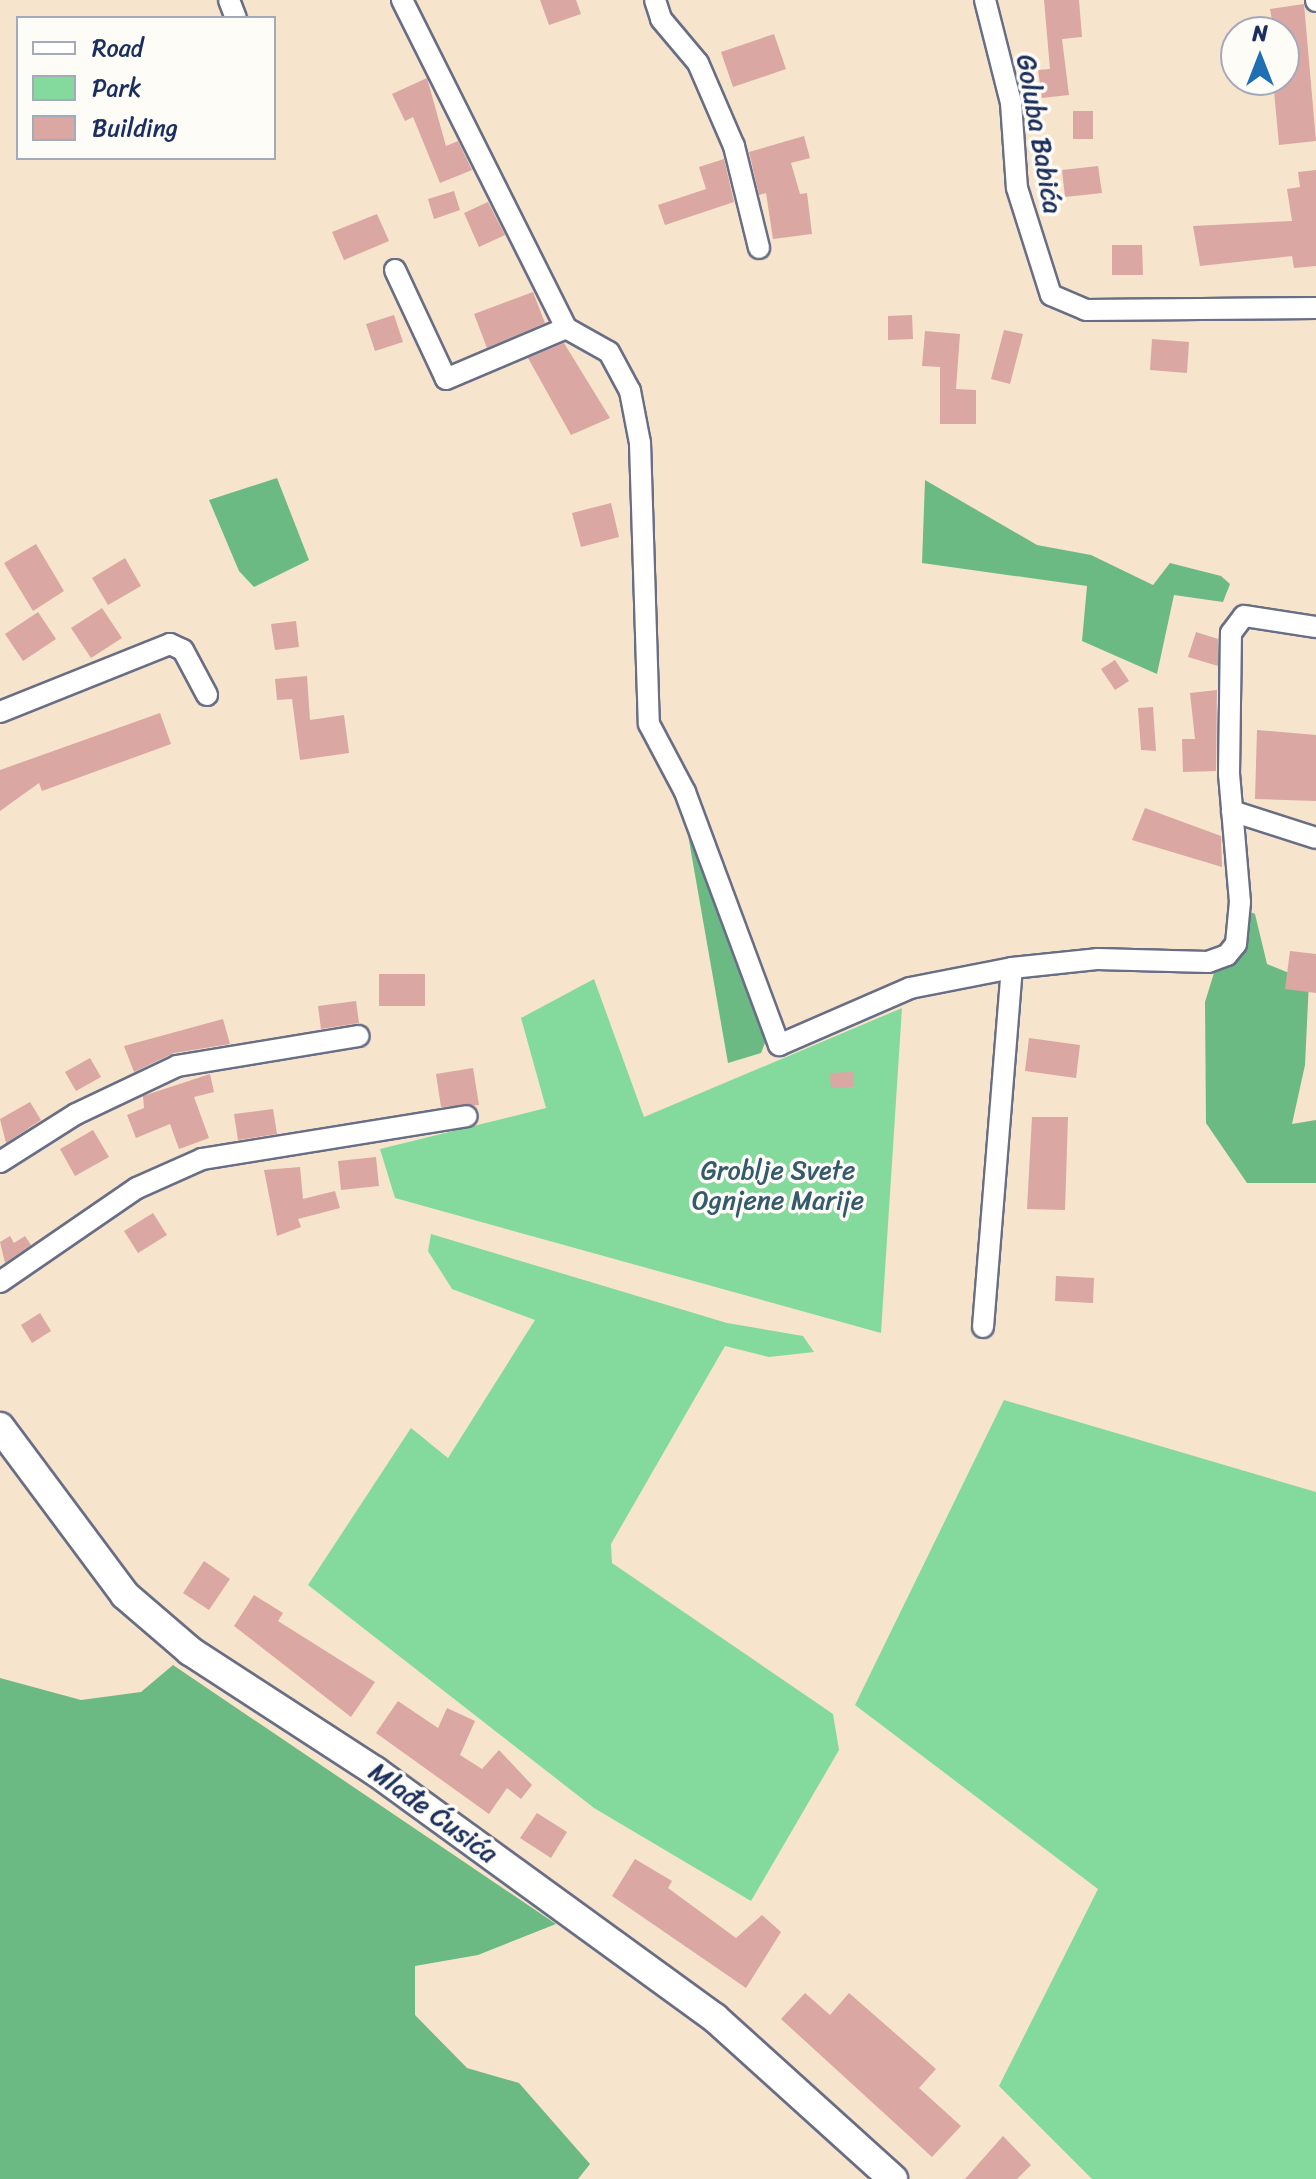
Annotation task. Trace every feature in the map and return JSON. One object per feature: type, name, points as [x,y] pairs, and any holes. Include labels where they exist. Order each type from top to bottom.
[{"type":"street","points":[[402,0],[455,94],[566,328],[609,352],[630,391],[640,443],[649,724],[685,792],[779,1045],[910,988],[1012,968],[1097,959],[1208,962],[1227,955],[1236,944],[1240,902],[1232,811],[1231,633],[1244,616],[1316,627]]},
{"type":"street","points":[[655,0],[661,19],[698,63],[734,146],[759,248]]},
{"type":"street","name":"Goluba Babića","points":[[985,0],[1011,103],[1017,188],[1051,295],[1086,310],[1316,308]]},
{"type":"street","points":[[395,270],[446,379],[566,328]]},
{"type":"street","points":[[0,712],[170,644],[183,650],[207,695]]},
{"type":"street","points":[[1232,811],[1316,838]]},
{"type":"street","points":[[983,1327],[1012,968]]},
{"type":"street","points":[[0,1162],[76,1114],[177,1066],[359,1036]]},
{"type":"street","points":[[0,1282],[137,1188],[202,1159],[467,1116]]},
{"type":"street","name":"Mlađe Ćusića","points":[[0,1427],[125,1595],[190,1651],[375,1771],[715,2018],[893,2179]]},
{"type":"green space","points":[[277,478],[309,560],[254,587],[239,571],[209,500]]},
{"type":"green space","points":[[925,480],[1037,545],[1091,555],[1153,585],[1170,563],[1221,576],[1230,584],[1223,602],[1174,595],[1157,674],[1082,641],[1087,586],[922,563]]},
{"type":"green space","points":[[684,812],[770,1030],[761,1053],[728,1063]]},
{"type":"green space","points":[[1235,905],[1255,914],[1267,964],[1309,981],[1305,1065],[1292,1124],[1316,1120],[1316,1183],[1247,1183],[1206,1123],[1205,1002]]},
{"type":"green space","name":"Groblje Svete Ognjene Marije","points":[[594,979],[644,1117],[902,1008],[881,1333],[395,1198],[380,1149],[546,1108],[521,1018]]},
{"type":"green space","points":[[431,1234],[727,1323],[803,1336],[814,1352],[769,1357],[725,1346],[611,1544],[612,1563],[833,1714],[839,1750],[751,1901],[594,1808],[308,1585],[411,1428],[448,1458],[535,1320],[452,1289],[428,1251]]},
{"type":"green space","points":[[1004,1400],[1316,1492],[1316,2179],[1092,2179],[999,2086],[1098,1889],[855,1705]]},
{"type":"green space","points":[[173,1665],[556,1924],[478,1955],[415,1966],[415,2015],[467,2068],[519,2083],[590,2164],[578,2179],[0,2179],[0,1678],[81,1700],[141,1692]]},
{"type":"building","points":[[540,0],[576,0],[581,14],[549,25]]},
{"type":"building","points":[[1044,0],[1079,0],[1082,37],[1062,39],[1069,95],[1042,98],[1038,70],[1050,69]]},
{"type":"building","points":[[1304,4],[1316,141],[1279,145],[1274,96],[1300,96],[1300,16],[1271,16],[1270,9]]},
{"type":"building","points":[[774,34],[786,69],[733,87],[721,52]]},
{"type":"building","points":[[427,78],[446,146],[458,141],[472,170],[440,183],[413,117],[405,121],[392,94]]},
{"type":"building","points":[[1073,111],[1093,111],[1093,139],[1073,139]]},
{"type":"building","points":[[804,136],[810,158],[791,163],[800,194],[807,193],[812,234],[773,239],[766,193],[759,195],[749,152]]},
{"type":"building","points":[[724,159],[734,202],[665,225],[658,205],[706,189],[699,167]]},
{"type":"building","points":[[1098,166],[1102,193],[1065,197],[1062,170]]},
{"type":"building","points":[[1316,170],[1316,266],[1294,268],[1292,256],[1200,266],[1193,226],[1292,221],[1287,189],[1300,187],[1298,172]]},
{"type":"building","points":[[454,191],[460,210],[434,219],[428,199]]},
{"type":"building","points":[[488,202],[505,235],[479,247],[464,213]]},
{"type":"building","points":[[377,214],[389,241],[344,260],[332,232]]},
{"type":"building","points":[[1112,245],[1142,245],[1143,275],[1112,275]]},
{"type":"building","points":[[533,292],[545,323],[487,348],[474,314]]},
{"type":"building","points":[[394,315],[403,342],[375,351],[366,324]]},
{"type":"building","points":[[912,315],[913,339],[888,340],[888,316]]},
{"type":"building","points":[[1004,330],[1023,334],[1010,384],[991,379]]},
{"type":"building","points":[[925,331],[960,334],[956,389],[976,390],[976,424],[940,424],[940,367],[922,366]]},
{"type":"building","points":[[1152,339],[1189,342],[1187,373],[1150,370]]},
{"type":"building","points":[[564,343],[610,418],[571,435],[528,358]]},
{"type":"building","points":[[611,503],[619,537],[581,547],[572,513]]},
{"type":"building","points":[[36,544],[64,591],[33,611],[4,563]]},
{"type":"building","points":[[125,558],[141,586],[108,605],[92,578]]},
{"type":"building","points":[[102,608],[122,638],[91,658],[71,628]]},
{"type":"building","points":[[38,612],[56,639],[23,661],[5,634]]},
{"type":"building","points":[[296,621],[299,647],[275,650],[271,624]]},
{"type":"building","points":[[1196,632],[1218,639],[1218,666],[1188,657]]},
{"type":"building","points":[[1115,660],[1129,681],[1115,690],[1101,669]]},
{"type":"building","points":[[307,676],[310,720],[344,715],[349,753],[300,760],[292,699],[277,700],[275,679]]},
{"type":"building","points":[[1217,690],[1216,771],[1183,772],[1182,739],[1195,739],[1190,693]]},
{"type":"building","points":[[1153,707],[1156,751],[1141,750],[1138,708]]},
{"type":"building","points":[[160,713],[171,744],[42,791],[39,783],[0,811],[0,770]]},
{"type":"building","points":[[1257,730],[1316,735],[1316,801],[1255,799]]},
{"type":"building","points":[[1145,808],[1221,836],[1222,867],[1132,840]]},
{"type":"building","points":[[1290,951],[1316,954],[1316,993],[1285,989]]},
{"type":"building","points":[[379,974],[425,974],[425,1006],[379,1006]]},
{"type":"building","points":[[356,1001],[359,1023],[321,1029],[318,1006]]},
{"type":"building","points":[[223,1019],[230,1044],[174,1053],[134,1072],[124,1046]]},
{"type":"building","points":[[1029,1038],[1080,1045],[1076,1078],[1025,1071]]},
{"type":"building","points":[[90,1058],[101,1077],[76,1091],[65,1072]]},
{"type":"building","points":[[473,1068],[479,1105],[441,1107],[436,1074]]},
{"type":"building","points":[[853,1072],[854,1087],[831,1088],[830,1073]]},
{"type":"building","points":[[210,1074],[214,1092],[194,1097],[209,1138],[179,1149],[170,1124],[136,1138],[127,1115],[144,1108],[143,1096]]},
{"type":"building","points":[[30,1102],[41,1120],[6,1143],[0,1119]]},
{"type":"building","points":[[273,1109],[277,1134],[238,1140],[234,1114]]},
{"type":"building","points":[[1032,1117],[1068,1117],[1065,1210],[1027,1209]]},
{"type":"building","points":[[93,1130],[109,1157],[75,1176],[60,1149]]},
{"type":"building","points":[[376,1157],[379,1186],[341,1190],[338,1161]]},
{"type":"building","points":[[300,1167],[303,1199],[335,1191],[340,1208],[298,1219],[301,1227],[277,1236],[264,1170]]},
{"type":"building","points":[[153,1213],[167,1235],[138,1253],[124,1231]]},
{"type":"building","points":[[10,1236],[14,1243],[25,1236],[31,1245],[5,1263],[0,1242]]},
{"type":"building","points":[[1056,1276],[1094,1278],[1093,1303],[1055,1301]]},
{"type":"building","points":[[40,1313],[51,1331],[32,1343],[21,1325]]},
{"type":"building","points":[[204,1561],[230,1579],[209,1610],[183,1593]]},
{"type":"building","points":[[254,1595],[283,1613],[278,1621],[375,1682],[351,1717],[234,1626]]},
{"type":"building","points":[[398,1701],[438,1728],[447,1708],[475,1721],[460,1755],[482,1769],[499,1750],[532,1785],[521,1799],[507,1788],[489,1814],[376,1733]]},
{"type":"building","points":[[537,1813],[567,1832],[551,1858],[520,1838]]},
{"type":"building","points":[[635,1859],[672,1881],[668,1888],[736,1938],[762,1915],[781,1932],[746,1988],[612,1896]]},
{"type":"building","points":[[805,1993],[830,2015],[849,1993],[936,2069],[919,2088],[961,2126],[932,2157],[781,2019]]},
{"type":"building","points":[[1003,2136],[1031,2165],[1017,2179],[965,2179]]}]
